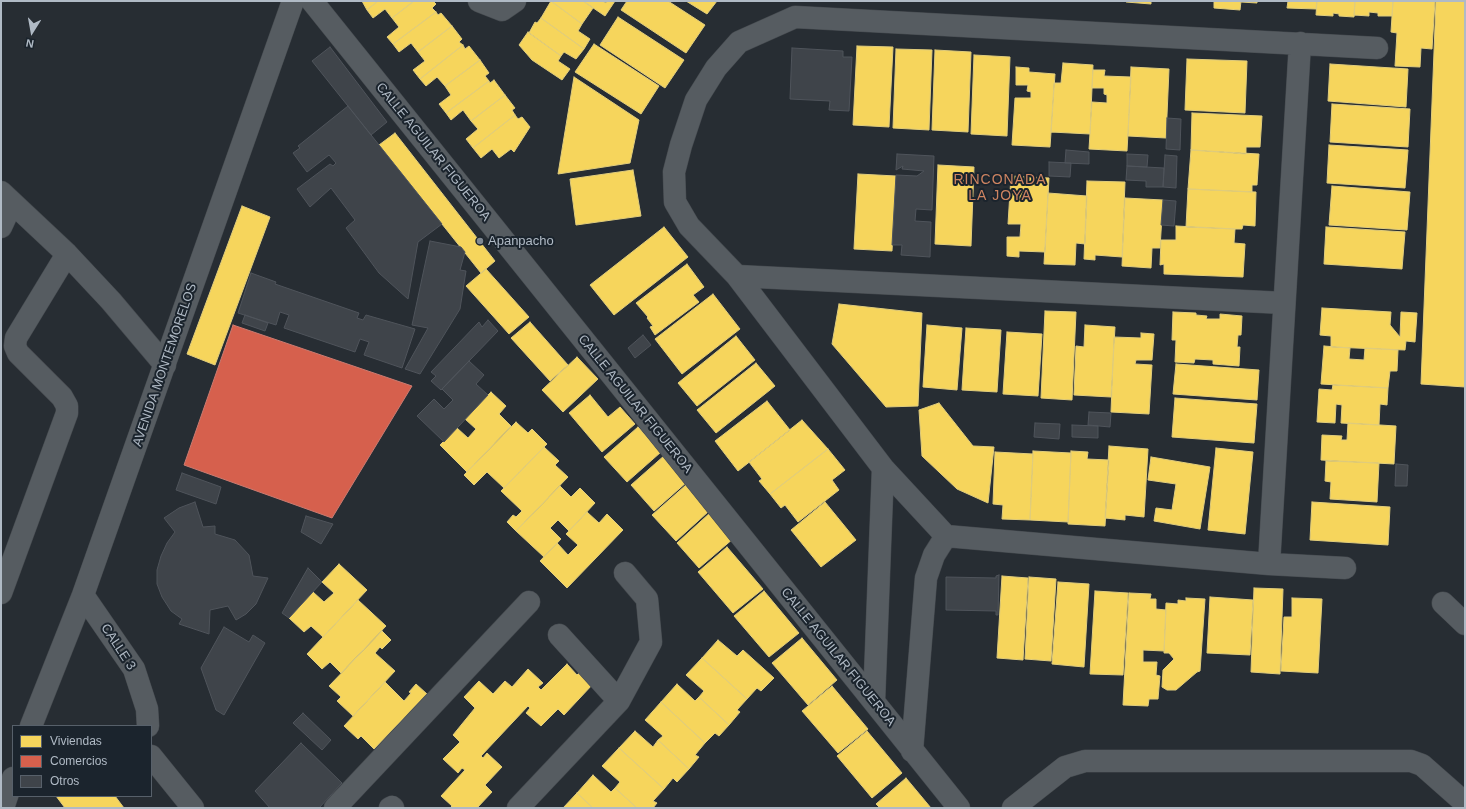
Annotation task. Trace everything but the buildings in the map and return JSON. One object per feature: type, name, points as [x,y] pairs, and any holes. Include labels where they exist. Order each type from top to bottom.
[{"type":"street","name":"AVENIDA MONTEMORELOS","points":[[31,725],[83,595],[293,1]]},
{"type":"street","name":"CALLE AGUILAR FIGUEROA","points":[[312,1],[959,808]]},
{"type":"street","points":[[479,1],[502,10],[515,1]]},
{"type":"street","points":[[1345,568],[1269,564],[946,536],[883,468],[737,276],[689,226],[675,202],[674,172],[696,100],[716,68],[739,42],[795,17],[1377,48]]},
{"type":"street","points":[[1269,564],[1300,44]]},
{"type":"street","points":[[7,198],[67,254],[111,301],[165,365]]},
{"type":"street","points":[[1,227],[7,198]]},
{"type":"street","points":[[1,593],[67,413],[62,397],[18,353],[15,346],[16,338],[67,254]]},
{"type":"street","points":[[737,276],[1284,303]]},
{"type":"street","points":[[874,702],[883,468]]},
{"type":"street","points":[[912,751],[926,578],[934,555],[946,536]]},
{"type":"street","points":[[518,808],[619,701],[651,642],[646,599],[625,573]]},
{"type":"street","name":"CALLE 3","points":[[83,595],[134,669],[147,709],[148,725]]},
{"type":"street","points":[[335,808],[529,602]]},
{"type":"street","points":[[1443,603],[1465,624]]},
{"type":"street","points":[[559,635],[619,701]]},
{"type":"street","points":[[152,757],[193,808]]},
{"type":"street","points":[[1013,808],[1065,768],[1074,763],[1093,761],[1405,760],[1422,765],[1465,803]]},
{"type":"street","points":[[3,808],[12,781]]},
{"type":"place","name":"Apanpacho","points":[[480,241]]},
{"type":"district","name":"RINCONADA LA JOYA","points":[[1000,188]]}]
